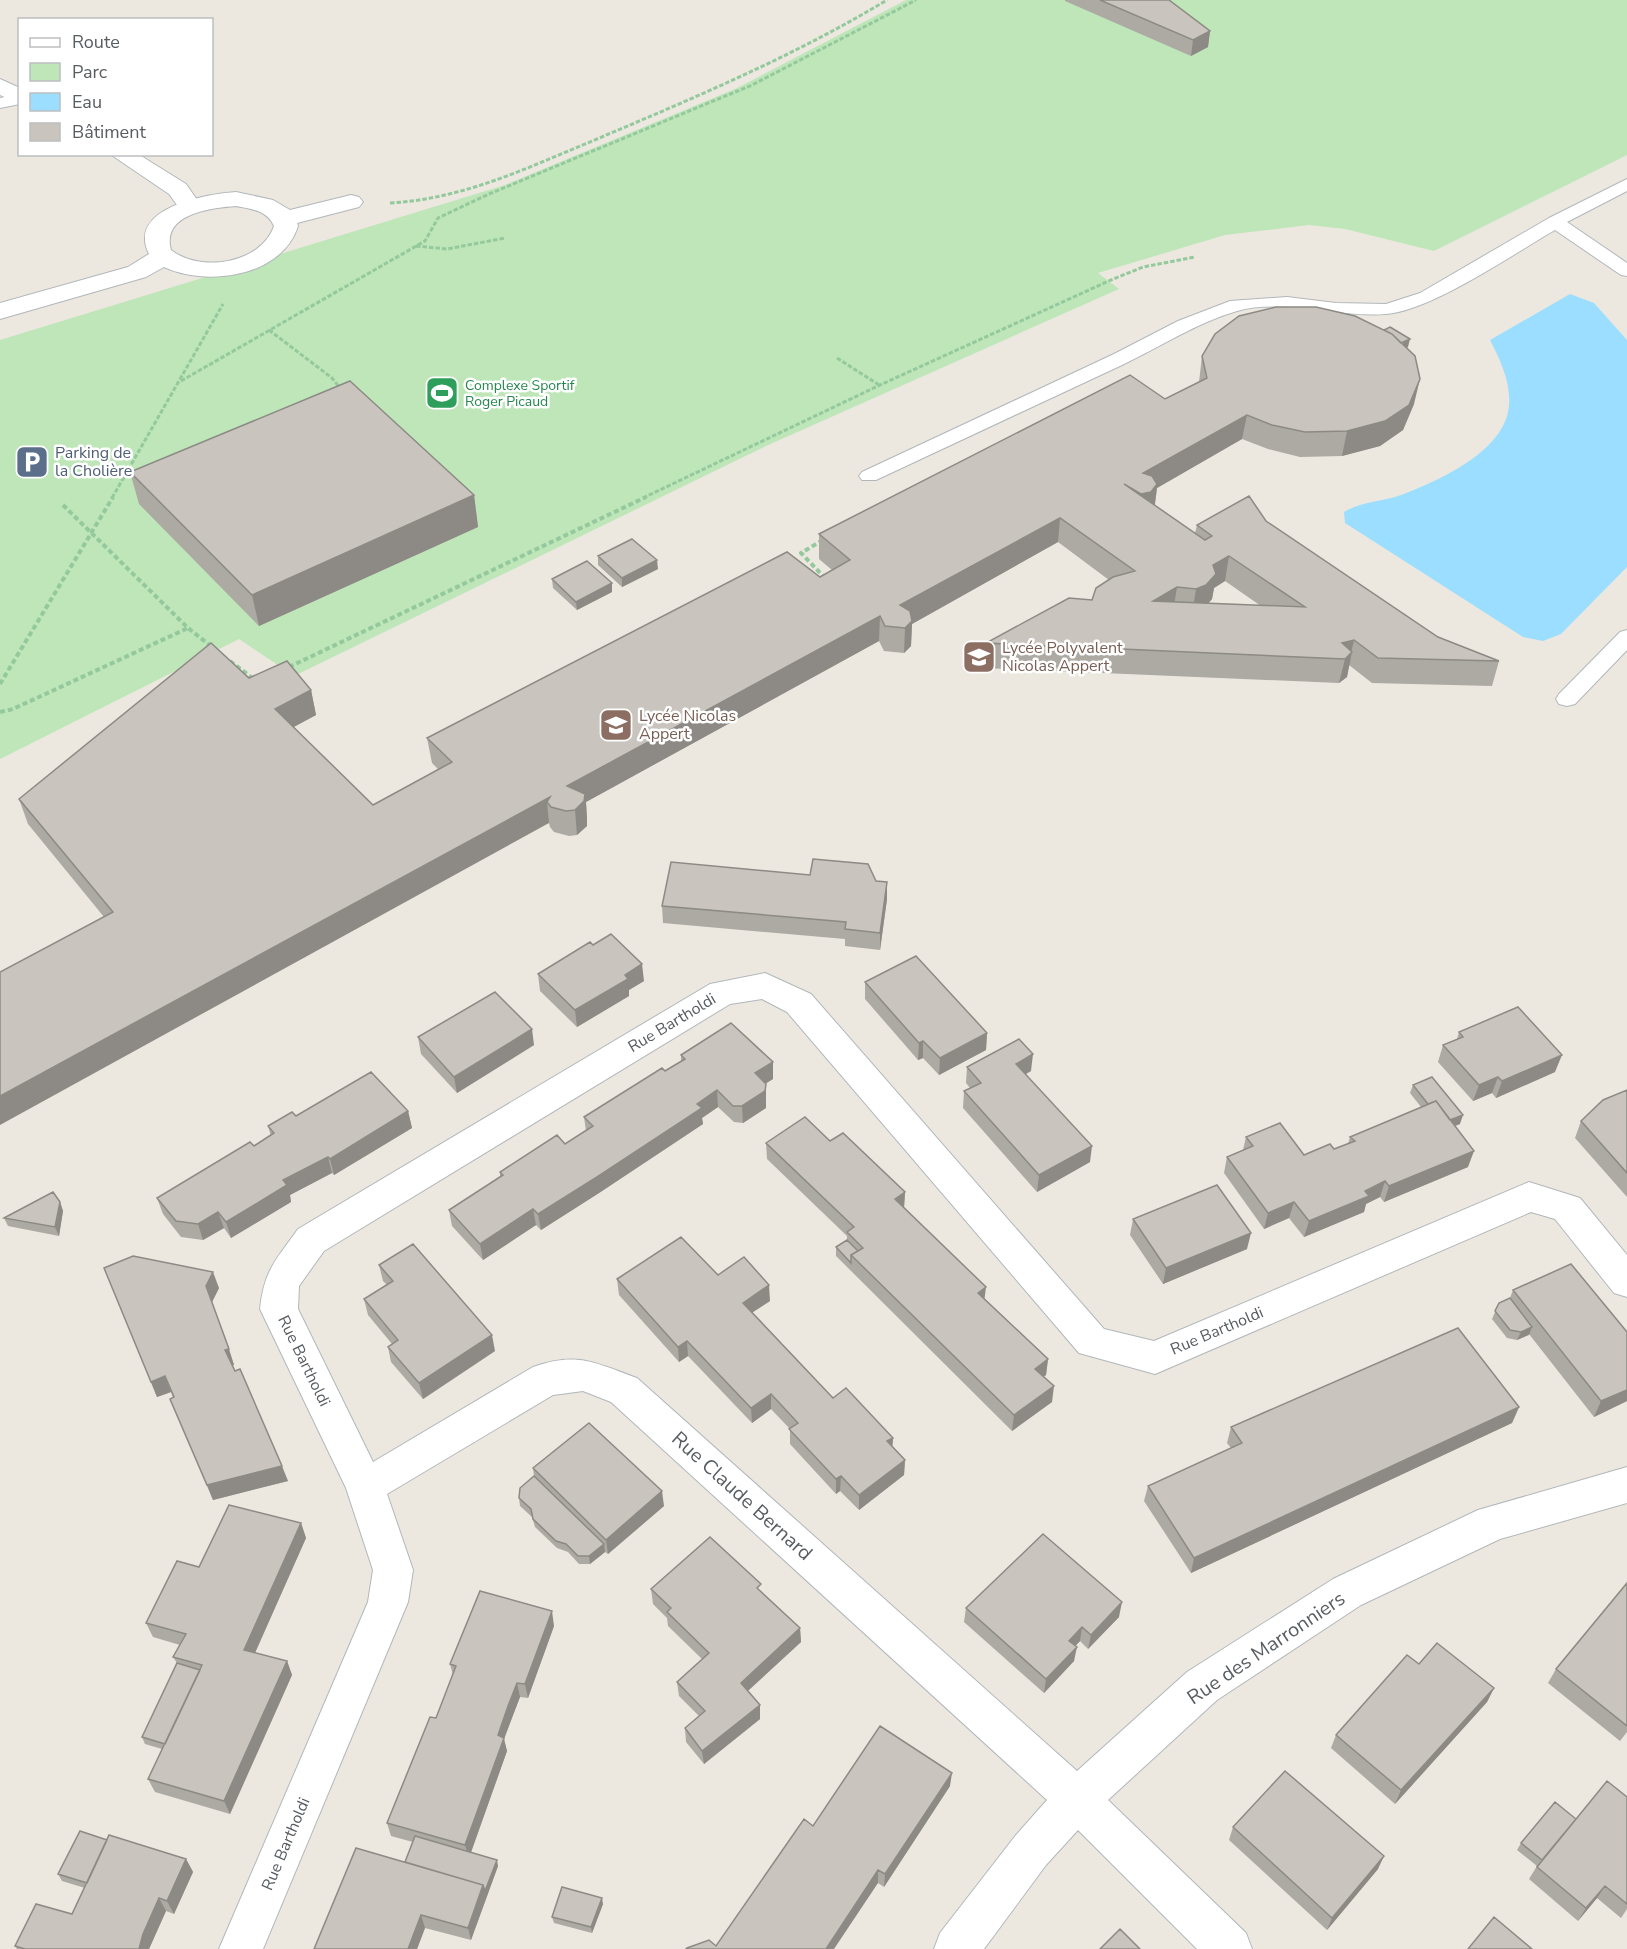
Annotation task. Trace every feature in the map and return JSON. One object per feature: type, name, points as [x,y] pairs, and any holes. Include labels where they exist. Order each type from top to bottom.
[{"type":"street","points":[[0,86],[18,97]]},
{"type":"street","points":[[124,156],[178,189],[190,207]]},
{"type":"street","points":[[242,200],[267,206],[283,219],[286,228],[284,238],[276,248],[247,264],[223,269],[196,269],[177,264],[164,256],[157,241],[160,228],[171,217],[190,207],[210,201],[242,200]]},
{"type":"street","points":[[283,219],[351,202]]},
{"type":"street","points":[[0,311],[137,272],[164,256]]},
{"type":"street","name":"Rue Bartholdi","points":[[241,1949],[388,1602],[393,1570],[364,1487],[279,1309],[281,1283],[311,1240],[722,993],[765,986],[799,1003],[1092,1342],[1155,1358],[1529,1197],[1567,1208],[1627,1282]]},
{"type":"street","name":"Rue Claude Bernard","points":[[364,1487],[546,1379],[584,1375],[624,1390],[1077,1798],[1151,1875],[1230,1949]]},
{"type":"street","name":"Rue des Marronniers","points":[[956,1949],[1031,1850],[1077,1798],[1202,1686],[1347,1592],[1492,1523],[1627,1485]]},
{"type":"lane","points":[[0,103],[18,98]]},
{"type":"lane","points":[[869,476],[1121,358],[1203,316],[1236,305],[1287,302],[1336,308],[1387,309],[1426,297],[1555,222],[1627,184]]},
{"type":"lane","points":[[1555,222],[1606,254],[1627,271]]},
{"type":"lane","points":[[1567,699],[1627,637]]},
{"type":"path","points":[[351,202],[415,204],[488,183],[745,77],[840,29],[887,0]]},
{"type":"path","points":[[181,381],[425,241],[438,218],[489,194],[752,85],[916,0]]},
{"type":"path","points":[[415,246],[447,249],[505,238]]},
{"type":"path","points":[[279,672],[880,385],[1111,280],[1143,267],[1195,257]]},
{"type":"path","points":[[0,684],[181,381],[225,299]]},
{"type":"path","points":[[269,330],[332,378],[342,390]]},
{"type":"path","points":[[837,357],[880,385]]},
{"type":"path","points":[[63,505],[188,628],[214,648]]},
{"type":"path","points":[[830,536],[801,553],[831,584]]},
{"type":"path","points":[[0,712],[13,709],[188,628]]},
{"type":"path","points":[[223,655],[257,682]]},
{"type":"green space","name":"Complexe Sportif Roger Picaud","points":[[906,0],[1627,0],[1627,155],[1434,251],[1345,229],[1309,225],[1225,235],[1098,273],[1119,289],[766,446],[294,676],[239,639],[0,759],[0,340],[505,185],[735,89]]},
{"type":"water","points":[[1570,294],[1594,303],[1627,340],[1627,567],[1561,634],[1543,641],[1523,637],[1345,523],[1344,512],[1401,495],[1433,482],[1468,462],[1483,450],[1505,422],[1509,405],[1507,380],[1490,340]]},
{"type":"building","points":[[1100,0],[1169,0],[1210,31],[1193,40]]},
{"type":"building","name":"Lycée Nicolas Appert","points":[[1276,307],[1316,307],[1355,316],[1392,334],[1415,356],[1420,379],[1409,405],[1385,421],[1347,431],[1305,432],[1272,425],[1247,415],[1143,473],[1152,476],[1157,484],[1151,492],[1141,494],[1124,484],[1205,540],[1212,536],[1197,525],[1249,496],[1266,521],[1438,637],[1499,661],[1378,658],[1354,640],[1342,643],[1352,652],[1345,659],[986,643],[1069,598],[1092,600],[1096,588],[1113,577],[1135,571],[1060,518],[900,605],[910,611],[912,621],[905,628],[885,626],[880,616],[567,786],[585,794],[584,801],[575,810],[566,811],[551,807],[547,802],[550,797],[0,1096],[0,972],[113,912],[19,799],[211,643],[249,678],[287,661],[311,690],[275,709],[373,805],[452,762],[427,738],[787,552],[820,577],[850,560],[819,534],[1130,375],[1165,399],[1207,378],[1202,356],[1215,334],[1239,316]],"holes":[[[1229,556],[1305,607],[1153,601],[1177,587],[1196,589],[1206,585],[1216,574],[1213,565]]]},
{"type":"building","points":[[1390,327],[1410,339],[1401,343],[1384,330]]},
{"type":"building","points":[[350,381],[474,495],[252,595],[130,472]]},
{"type":"building","points":[[632,539],[657,560],[622,578],[598,556]]},
{"type":"building","points":[[587,561],[612,583],[576,602],[552,579]]},
{"type":"building","points":[[813,859],[868,864],[876,881],[887,882],[880,933],[845,929],[846,922],[662,906],[671,862],[810,875]]},
{"type":"building","points":[[611,934],[642,964],[625,975],[628,979],[575,1010],[538,974],[590,942],[593,945]]},
{"type":"building","points":[[916,956],[987,1033],[940,1058],[923,1041],[919,1043],[865,982]]},
{"type":"building","points":[[495,992],[532,1029],[454,1077],[418,1037]]},
{"type":"building","points":[[1518,1007],[1562,1055],[1502,1081],[1498,1077],[1479,1085],[1443,1045],[1463,1037],[1459,1032]]},
{"type":"building","points":[[731,1023],[773,1062],[755,1073],[766,1084],[765,1091],[742,1106],[733,1106],[717,1090],[697,1104],[702,1108],[597,1177],[538,1214],[533,1209],[480,1244],[449,1210],[503,1175],[500,1172],[557,1135],[565,1144],[593,1126],[584,1117],[662,1068],[665,1071],[685,1059],[681,1055]]},
{"type":"building","points":[[1019,1039],[1033,1054],[1016,1064],[1092,1146],[1039,1175],[964,1091],[981,1083],[967,1067]]},
{"type":"building","points":[[371,1072],[408,1111],[330,1159],[328,1157],[283,1180],[287,1185],[226,1222],[218,1212],[198,1224],[176,1221],[157,1198],[250,1142],[254,1146],[274,1133],[268,1126],[292,1112],[296,1116]]},
{"type":"building","points":[[1432,1077],[1463,1115],[1450,1120],[1436,1101],[1428,1104],[1413,1085]]},
{"type":"building","points":[[1627,1090],[1627,1173],[1581,1121],[1603,1100]]},
{"type":"building","points":[[1436,1101],[1474,1151],[1389,1186],[1385,1181],[1365,1191],[1369,1196],[1309,1221],[1294,1202],[1268,1213],[1227,1157],[1253,1146],[1246,1137],[1280,1123],[1304,1155],[1330,1144],[1334,1149],[1355,1141],[1350,1137]]},
{"type":"building","points":[[805,1117],[830,1141],[843,1133],[905,1192],[895,1199],[986,1287],[978,1293],[1048,1359],[1035,1369],[1054,1386],[1014,1415],[851,1255],[863,1248],[847,1232],[854,1227],[766,1143]]},
{"type":"building","points":[[1217,1185],[1251,1233],[1166,1268],[1133,1219]]},
{"type":"building","points":[[53,1192],[60,1202],[55,1227],[4,1218]]},
{"type":"building","points":[[681,1237],[718,1275],[744,1257],[769,1285],[743,1303],[833,1398],[846,1388],[893,1438],[887,1441],[905,1460],[859,1495],[841,1476],[836,1479],[789,1429],[798,1423],[771,1394],[751,1408],[687,1341],[678,1347],[617,1279]]},
{"type":"building","points":[[847,1240],[858,1251],[851,1255],[851,1263],[836,1247]]},
{"type":"building","points":[[413,1244],[492,1335],[419,1383],[388,1347],[398,1340],[364,1299],[393,1281],[379,1265]]},
{"type":"building","points":[[133,1256],[213,1272],[206,1286],[229,1349],[225,1350],[235,1371],[240,1369],[282,1466],[207,1485],[170,1399],[174,1397],[165,1376],[151,1382],[104,1268]]},
{"type":"building","points":[[1571,1264],[1627,1332],[1627,1390],[1601,1401],[1513,1290]]},
{"type":"building","points":[[1510,1298],[1532,1327],[1521,1332],[1510,1330],[1495,1311],[1499,1303]]},
{"type":"building","points":[[1458,1328],[1519,1407],[1194,1558],[1148,1486],[1242,1443],[1231,1427]]},
{"type":"building","points":[[589,1423],[662,1491],[606,1540],[533,1468]]},
{"type":"building","points":[[534,1476],[604,1544],[589,1556],[578,1556],[566,1544],[556,1541],[533,1519],[531,1509],[519,1498],[520,1488]]},
{"type":"building","points":[[229,1505],[301,1523],[244,1650],[287,1661],[224,1801],[148,1779],[202,1665],[173,1657],[186,1634],[146,1623],[177,1561],[199,1567]]},
{"type":"building","points":[[1043,1534],[1122,1602],[1091,1635],[1082,1627],[1069,1641],[1077,1647],[1046,1679],[966,1608]]},
{"type":"building","points":[[710,1537],[761,1584],[757,1588],[800,1628],[741,1683],[760,1705],[702,1751],[685,1728],[705,1711],[677,1682],[709,1653],[667,1612],[671,1608],[651,1589]]},
{"type":"building","points":[[1627,1583],[1627,1726],[1556,1669]]},
{"type":"building","points":[[480,1591],[552,1611],[525,1684],[517,1683],[508,1706],[498,1735],[504,1738],[465,1845],[387,1823],[430,1717],[436,1718],[456,1666],[450,1664]]},
{"type":"building","points":[[1437,1643],[1494,1688],[1401,1790],[1336,1735],[1407,1655],[1419,1664]]},
{"type":"building","points":[[177,1663],[200,1670],[165,1744],[142,1737]]},
{"type":"building","points":[[880,1726],[952,1773],[885,1874],[878,1870],[826,1949],[686,1949],[709,1940],[716,1946],[804,1819],[813,1826]]},
{"type":"building","points":[[1285,1771],[1384,1856],[1332,1918],[1233,1827]]},
{"type":"building","points":[[1607,1781],[1627,1797],[1627,1904],[1605,1886],[1586,1908],[1537,1867]]},
{"type":"building","points":[[1555,1802],[1576,1819],[1542,1860],[1521,1843]]},
{"type":"building","points":[[80,1831],[107,1840],[87,1883],[58,1874]]},
{"type":"building","points":[[109,1835],[186,1859],[167,1901],[159,1898],[139,1949],[25,1949],[15,1946],[36,1904],[72,1914]]},
{"type":"building","points":[[415,1836],[497,1860],[485,1891],[483,1885],[405,1862]]},
{"type":"building","points":[[356,1848],[483,1885],[468,1928],[421,1915],[408,1949],[314,1949]]},
{"type":"building","points":[[562,1887],[602,1898],[591,1927],[552,1917]]},
{"type":"building","points":[[1494,1917],[1532,1949],[1468,1949]]},
{"type":"building","points":[[1120,1929],[1140,1949],[1100,1949]]},
{"type":"place","name":"Complexe Sportif Roger Picaud","points":[[442,393]]},
{"type":"place","name":"Parking de la Cholière","points":[[32,462]]},
{"type":"place","name":"Lycée Polyvalent Nicolas Appert","points":[[979,657]]},
{"type":"place","name":"Lycée Nicolas Appert","points":[[616,725]]}]
